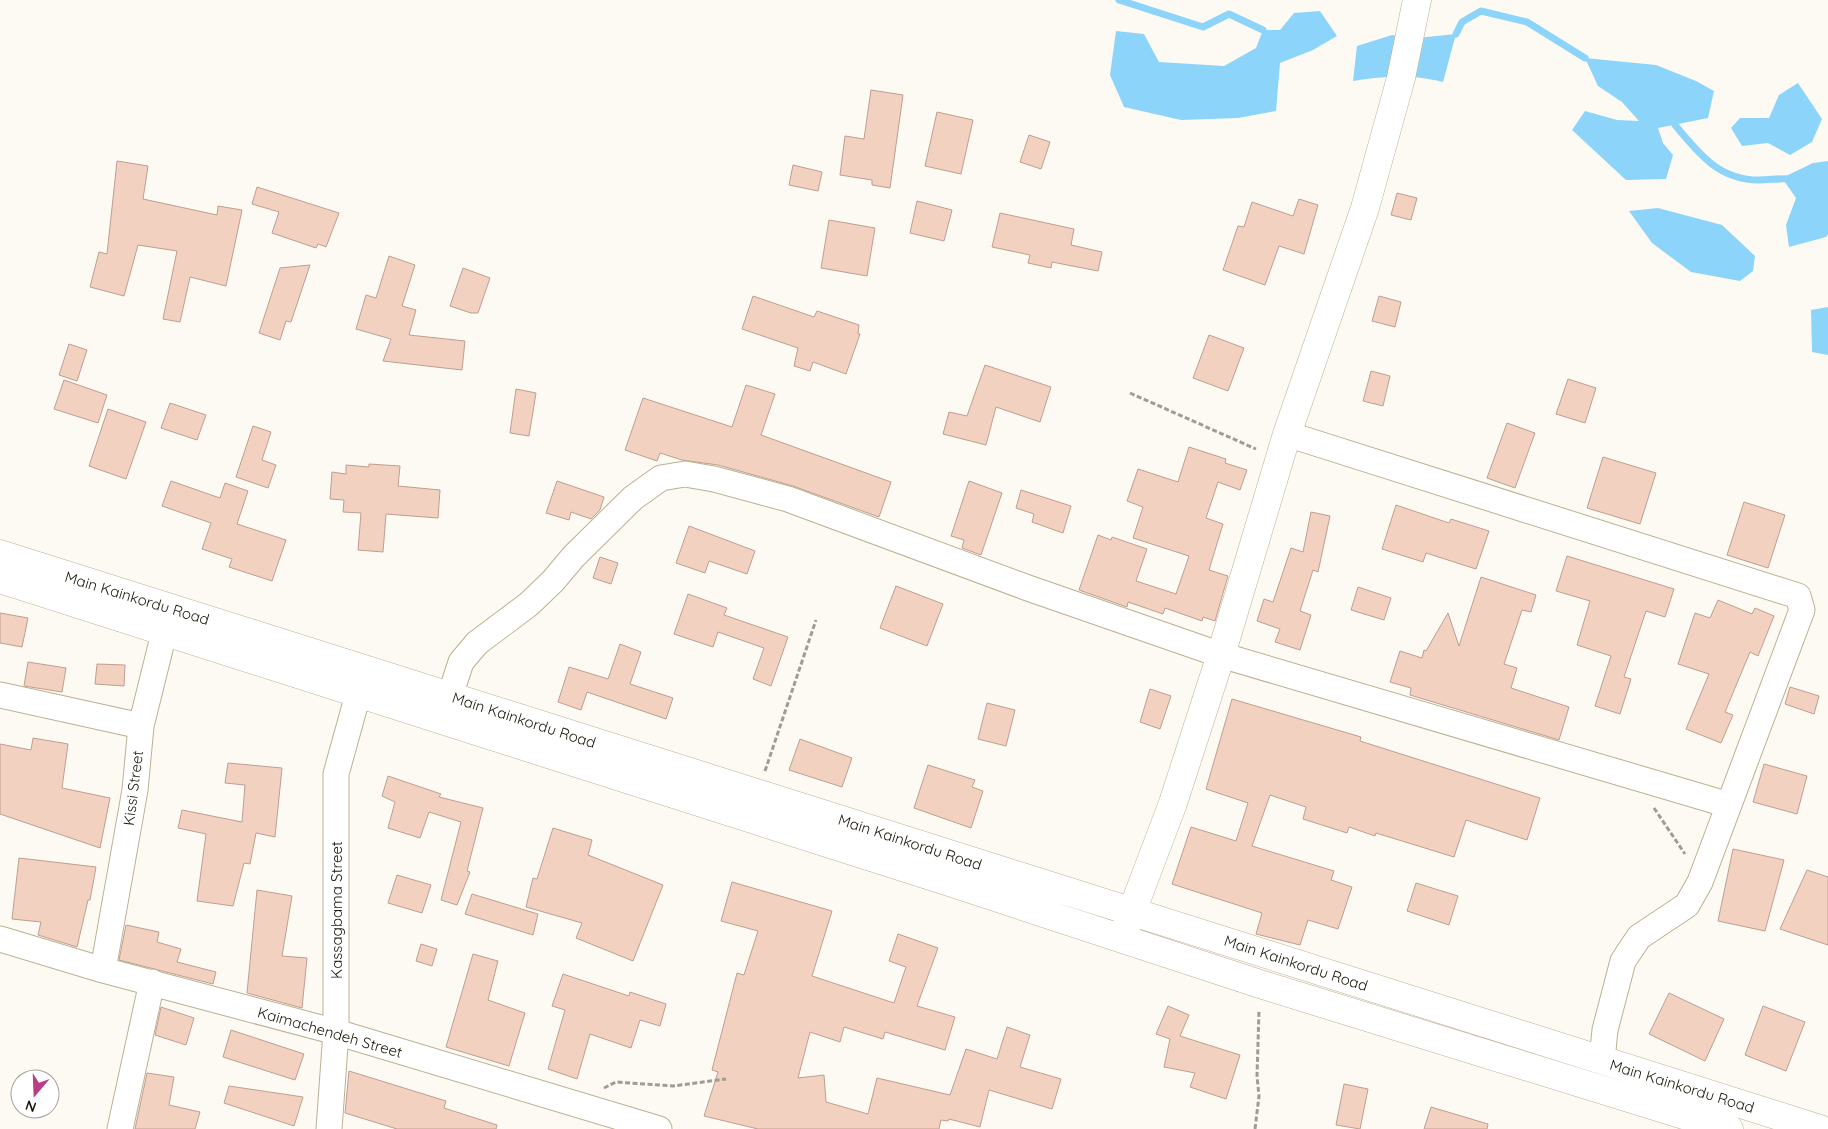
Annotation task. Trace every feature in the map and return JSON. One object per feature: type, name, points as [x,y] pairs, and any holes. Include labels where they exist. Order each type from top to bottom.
[{"type":"main road","points":[[1122,938],[1173,803],[1221,655],[1283,446],[1365,208],[1401,78],[1417,0]]},
{"type":"main road","name":"Main Kainkordu Road","points":[[0,554],[167,619]]},
{"type":"main road","points":[[0,578],[167,619],[362,681],[669,780],[1122,938],[1263,985],[1729,1129]]},
{"type":"main road","name":"Main Kainkordu Road","points":[[362,681],[450,696],[669,780],[757,794],[1815,1128]]},
{"type":"main road","points":[[1341,1009],[1349,980]]},
{"type":"main road","points":[[1440,1040],[1448,1011]]},
{"type":"street","points":[[1283,446],[1798,596],[1802,610],[1700,882],[1687,905],[1639,937],[1623,961],[1605,1030],[1602,1060]]},
{"type":"street","points":[[450,696],[461,662],[478,643],[529,604],[633,498],[661,478],[685,474],[714,479],[788,499],[1028,588],[1221,655],[1729,805]]},
{"type":"street","name":"Kissi Street","points":[[103,970],[135,790],[140,726],[167,619]]},
{"type":"street","name":"Kassagbama Street","points":[[329,1129],[336,1032],[336,774],[362,681]]},
{"type":"street","points":[[0,695],[140,726]]},
{"type":"street","name":"Kaimachendeh Street","points":[[0,939],[103,970],[336,1032],[659,1129]]},
{"type":"street","points":[[120,1129],[152,982]]},
{"type":"path","points":[[1130,393],[1283,446]]},
{"type":"path","points":[[757,794],[816,620]]},
{"type":"path","points":[[1632,777],[1680,844],[1700,882]]},
{"type":"path","points":[[1255,1129],[1259,1096],[1256,1076],[1259,1052],[1257,1021],[1263,985]]},
{"type":"path","points":[[585,1107],[602,1089],[616,1082],[673,1086],[726,1079]]},
{"type":"water","points":[[1320,11],[1337,36],[1313,50],[1280,63],[1276,111],[1238,118],[1181,120],[1124,107],[1110,75],[1116,31],[1144,34],[1159,62],[1224,66],[1256,48],[1263,30],[1280,30],[1294,13]]},
{"type":"water","points":[[1456,34],[1443,82],[1398,77],[1353,81],[1357,46],[1392,35],[1417,38]]},
{"type":"water","points":[[1585,58],[1656,65],[1696,81],[1714,91],[1708,118],[1658,128],[1663,143],[1673,155],[1666,179],[1626,180],[1572,130],[1585,111],[1617,120],[1639,121],[1622,102],[1598,86]]},
{"type":"water","points":[[1798,83],[1822,119],[1812,142],[1790,155],[1768,143],[1742,146],[1731,128],[1740,118],[1769,118],[1779,95]]},
{"type":"water","points":[[1828,161],[1828,234],[1826,237],[1789,247],[1786,225],[1796,198],[1782,178],[1813,163]]},
{"type":"water","points":[[1658,208],[1722,225],[1755,256],[1753,271],[1740,281],[1691,272],[1652,243],[1629,211]]},
{"type":"water","points":[[1828,307],[1828,355],[1812,352],[1811,310]]},
{"type":"building","points":[[871,90],[903,95],[890,188],[872,185],[872,180],[840,175],[845,136],[864,139]]},
{"type":"building","points":[[937,112],[973,120],[961,174],[925,166]]},
{"type":"building","points":[[1029,135],[1050,142],[1041,169],[1020,162]]},
{"type":"building","points":[[117,161],[148,166],[143,199],[217,215],[218,206],[242,210],[226,286],[190,277],[180,322],[163,319],[177,251],[138,245],[124,296],[90,287],[99,252],[107,254]]},
{"type":"building","points":[[793,165],[822,172],[818,191],[789,185]]},
{"type":"building","points":[[257,187],[339,213],[326,247],[318,244],[316,248],[272,233],[279,212],[252,204]]},
{"type":"building","points":[[1397,193],[1417,198],[1411,220],[1391,215]]},
{"type":"building","points":[[1299,199],[1318,205],[1304,254],[1279,246],[1265,285],[1223,270],[1238,226],[1244,227],[1252,202],[1293,216]]},
{"type":"building","points":[[917,201],[952,210],[944,241],[910,233]]},
{"type":"building","points":[[1000,213],[1074,229],[1071,245],[1102,252],[1098,271],[1052,262],[1051,268],[1028,263],[1030,255],[992,247]]},
{"type":"building","points":[[829,220],[875,228],[867,276],[821,268]]},
{"type":"building","points":[[389,256],[415,265],[402,306],[416,310],[409,335],[465,341],[462,370],[383,361],[391,339],[356,329],[366,295],[376,298]]},
{"type":"building","points":[[310,265],[291,322],[286,321],[280,340],[259,333],[280,268]]},
{"type":"building","points":[[463,268],[490,278],[478,313],[471,313],[450,306]]},
{"type":"building","points":[[753,296],[814,317],[817,311],[859,325],[858,334],[860,334],[846,374],[813,362],[810,371],[794,366],[798,348],[742,329]]},
{"type":"building","points":[[1379,296],[1401,302],[1395,327],[1372,321]]},
{"type":"building","points":[[1209,335],[1244,348],[1228,391],[1193,378]]},
{"type":"building","points":[[69,344],[87,350],[77,381],[59,375]]},
{"type":"building","points":[[985,365],[1051,387],[1040,422],[996,407],[986,445],[943,434],[949,412],[967,416]]},
{"type":"building","points":[[1371,371],[1390,376],[1383,406],[1363,401]]},
{"type":"building","points":[[1568,379],[1596,388],[1585,423],[1556,414]]},
{"type":"building","points":[[64,380],[107,395],[98,423],[54,409]]},
{"type":"building","points":[[746,385],[775,394],[761,435],[891,482],[879,517],[793,486],[718,465],[682,460],[660,453],[657,461],[625,450],[643,398],[732,427]]},
{"type":"building","points":[[516,389],[536,393],[529,436],[510,433]]},
{"type":"building","points":[[170,403],[206,415],[197,440],[161,428]]},
{"type":"building","points":[[108,409],[146,422],[126,479],[89,466]]},
{"type":"building","points":[[1507,423],[1535,433],[1515,488],[1487,478]]},
{"type":"building","points":[[253,426],[271,432],[262,460],[276,465],[268,488],[236,477]]},
{"type":"building","points":[[1189,447],[1226,459],[1225,463],[1247,470],[1240,490],[1218,482],[1206,518],[1223,524],[1209,570],[1228,576],[1215,621],[1203,617],[1202,621],[1165,608],[1163,614],[1128,602],[1127,607],[1079,590],[1098,535],[1111,540],[1112,537],[1147,549],[1136,581],[1176,594],[1189,556],[1133,538],[1143,507],[1127,501],[1138,469],[1178,482]]},
{"type":"building","points":[[1603,457],[1656,473],[1640,524],[1587,508]]},
{"type":"building","points":[[369,464],[400,466],[398,486],[440,490],[438,518],[386,514],[383,552],[358,550],[361,513],[343,512],[344,500],[330,499],[332,472],[346,474],[346,465],[369,467]]},
{"type":"building","points":[[171,481],[220,498],[225,483],[248,491],[237,524],[286,540],[272,581],[229,567],[232,559],[202,549],[211,523],[162,506]]},
{"type":"building","points":[[557,481],[604,497],[600,510],[591,519],[571,512],[569,520],[546,513]]},
{"type":"building","points":[[969,481],[1002,493],[981,555],[962,548],[964,540],[951,536]]},
{"type":"building","points":[[1021,490],[1071,506],[1063,533],[1032,522],[1034,514],[1016,508]]},
{"type":"building","points":[[1744,502],[1785,515],[1768,568],[1727,555]]},
{"type":"building","points":[[1396,505],[1449,523],[1451,519],[1489,531],[1476,569],[1426,553],[1423,562],[1382,549]]},
{"type":"building","points":[[1311,512],[1330,516],[1318,572],[1313,570],[1300,611],[1311,615],[1300,650],[1275,642],[1280,629],[1257,621],[1264,599],[1273,602],[1291,548],[1303,552]]},
{"type":"building","points":[[689,526],[755,551],[747,574],[709,561],[705,573],[676,563]]},
{"type":"building","points":[[1567,556],[1674,589],[1665,617],[1646,611],[1624,677],[1631,679],[1620,714],[1595,706],[1611,656],[1577,645],[1590,601],[1556,591]]},
{"type":"building","points":[[600,557],[618,563],[611,584],[593,578]]},
{"type":"building","points":[[1481,577],[1536,595],[1531,612],[1522,610],[1504,664],[1517,668],[1511,688],[1569,707],[1559,740],[1410,695],[1411,688],[1390,682],[1400,651],[1422,658],[1424,650],[1426,651],[1448,613],[1459,646]]},
{"type":"building","points":[[896,586],[943,604],[927,646],[880,628]]},
{"type":"building","points":[[1358,587],[1391,598],[1384,620],[1351,610]]},
{"type":"building","points":[[688,594],[727,608],[724,615],[788,637],[771,686],[753,679],[764,648],[718,632],[713,647],[674,634]]},
{"type":"building","points":[[1718,600],[1752,614],[1755,608],[1774,616],[1758,656],[1750,652],[1725,712],[1733,715],[1721,743],[1686,729],[1709,674],[1678,664],[1695,613],[1710,618]]},
{"type":"building","points":[[0,613],[28,618],[22,647],[0,643]]},
{"type":"building","points":[[620,644],[641,652],[630,684],[673,698],[666,719],[587,692],[581,710],[558,702],[569,667],[608,679]]},
{"type":"building","points":[[28,662],[66,668],[62,692],[24,686]]},
{"type":"building","points":[[97,664],[125,665],[124,686],[95,684]]},
{"type":"building","points":[[1790,687],[1819,696],[1814,714],[1785,704]]},
{"type":"building","points":[[1150,689],[1171,696],[1160,729],[1140,722]]},
{"type":"building","points":[[1232,699],[1361,737],[1360,741],[1540,798],[1527,840],[1466,820],[1454,857],[1376,833],[1375,836],[1349,827],[1347,833],[1303,819],[1306,807],[1270,795],[1252,846],[1334,871],[1331,880],[1352,887],[1338,929],[1308,920],[1300,945],[1256,934],[1262,913],[1172,884],[1191,827],[1236,841],[1248,803],[1206,789]]},
{"type":"building","points":[[987,703],[1015,710],[1006,746],[978,739]]},
{"type":"building","points":[[33,738],[68,744],[62,788],[110,798],[100,848],[0,814],[0,744],[31,750]]},
{"type":"building","points":[[800,739],[852,758],[842,787],[789,770]]},
{"type":"building","points":[[228,763],[282,768],[275,837],[256,833],[250,864],[244,863],[233,906],[197,901],[206,834],[178,828],[182,810],[242,822],[245,785],[225,783]]},
{"type":"building","points":[[1764,764],[1807,776],[1797,814],[1753,802]]},
{"type":"building","points":[[928,765],[975,780],[972,787],[983,791],[971,828],[914,808]]},
{"type":"building","points":[[388,776],[441,794],[439,797],[483,808],[467,871],[470,872],[457,905],[441,900],[461,822],[429,812],[420,838],[388,828],[395,802],[382,796]]},
{"type":"building","points":[[553,828],[592,840],[588,855],[663,885],[633,961],[576,938],[582,923],[526,907],[533,878],[537,879]]},
{"type":"building","points":[[1733,849],[1784,860],[1765,931],[1718,921]]},
{"type":"building","points":[[19,858],[96,867],[90,900],[88,900],[77,947],[38,935],[41,922],[12,919]]},
{"type":"building","points":[[1807,870],[1828,877],[1828,945],[1780,929]]},
{"type":"building","points":[[397,875],[431,885],[422,913],[388,903]]},
{"type":"building","points":[[732,882],[832,911],[812,976],[894,1003],[906,967],[889,961],[898,934],[938,948],[917,1006],[955,1017],[945,1050],[885,1032],[883,1039],[844,1027],[840,1042],[810,1032],[798,1078],[824,1075],[826,1102],[868,1114],[877,1078],[950,1095],[966,1049],[997,1059],[1007,1027],[1030,1035],[1020,1067],[1061,1079],[1052,1109],[989,1090],[980,1127],[949,1119],[948,1121],[941,1120],[939,1129],[758,1129],[704,1116],[718,1072],[712,1070],[737,973],[744,975],[758,931],[721,921]]},
{"type":"building","points":[[1416,883],[1458,896],[1449,925],[1407,911]]},
{"type":"building","points":[[257,890],[292,896],[282,956],[307,958],[302,1008],[247,993]]},
{"type":"building","points":[[472,894],[538,914],[533,935],[465,914]]},
{"type":"building","points":[[126,925],[159,932],[157,942],[181,949],[177,962],[216,972],[213,984],[119,960]]},
{"type":"building","points":[[421,944],[437,949],[432,966],[416,961]]},
{"type":"building","points":[[473,954],[498,961],[488,1000],[525,1013],[509,1066],[446,1047]]},
{"type":"building","points":[[563,974],[629,996],[630,992],[666,1004],[660,1026],[640,1020],[631,1048],[590,1034],[577,1079],[548,1069],[565,1010],[552,1006]]},
{"type":"building","points":[[1669,993],[1724,1019],[1705,1061],[1649,1034]]},
{"type":"building","points":[[1168,1006],[1189,1015],[1180,1036],[1240,1055],[1226,1099],[1190,1087],[1195,1073],[1164,1067],[1170,1039],[1156,1034]]},
{"type":"building","points":[[1763,1006],[1805,1022],[1786,1071],[1745,1055]]},
{"type":"building","points":[[161,1007],[194,1018],[186,1045],[155,1035]]},
{"type":"building","points":[[231,1030],[304,1054],[295,1080],[223,1057]]},
{"type":"building","points":[[349,1071],[446,1101],[444,1108],[497,1125],[496,1129],[397,1129],[345,1113]]},
{"type":"building","points":[[147,1073],[174,1077],[169,1105],[200,1112],[195,1129],[135,1129]]},
{"type":"building","points":[[1344,1084],[1368,1089],[1360,1129],[1336,1125]]},
{"type":"building","points":[[229,1086],[303,1097],[294,1126],[224,1103]]},
{"type":"building","points":[[1431,1107],[1488,1124],[1487,1129],[1424,1129]]},
{"type":"waterway","points":[[1119,0],[1203,27],[1229,14],[1263,30]]},
{"type":"waterway","points":[[1456,34],[1462,22],[1481,11],[1527,22],[1585,58]]},
{"type":"waterway","points":[[1675,125],[1702,155],[1721,170],[1745,179],[1791,179]]}]
